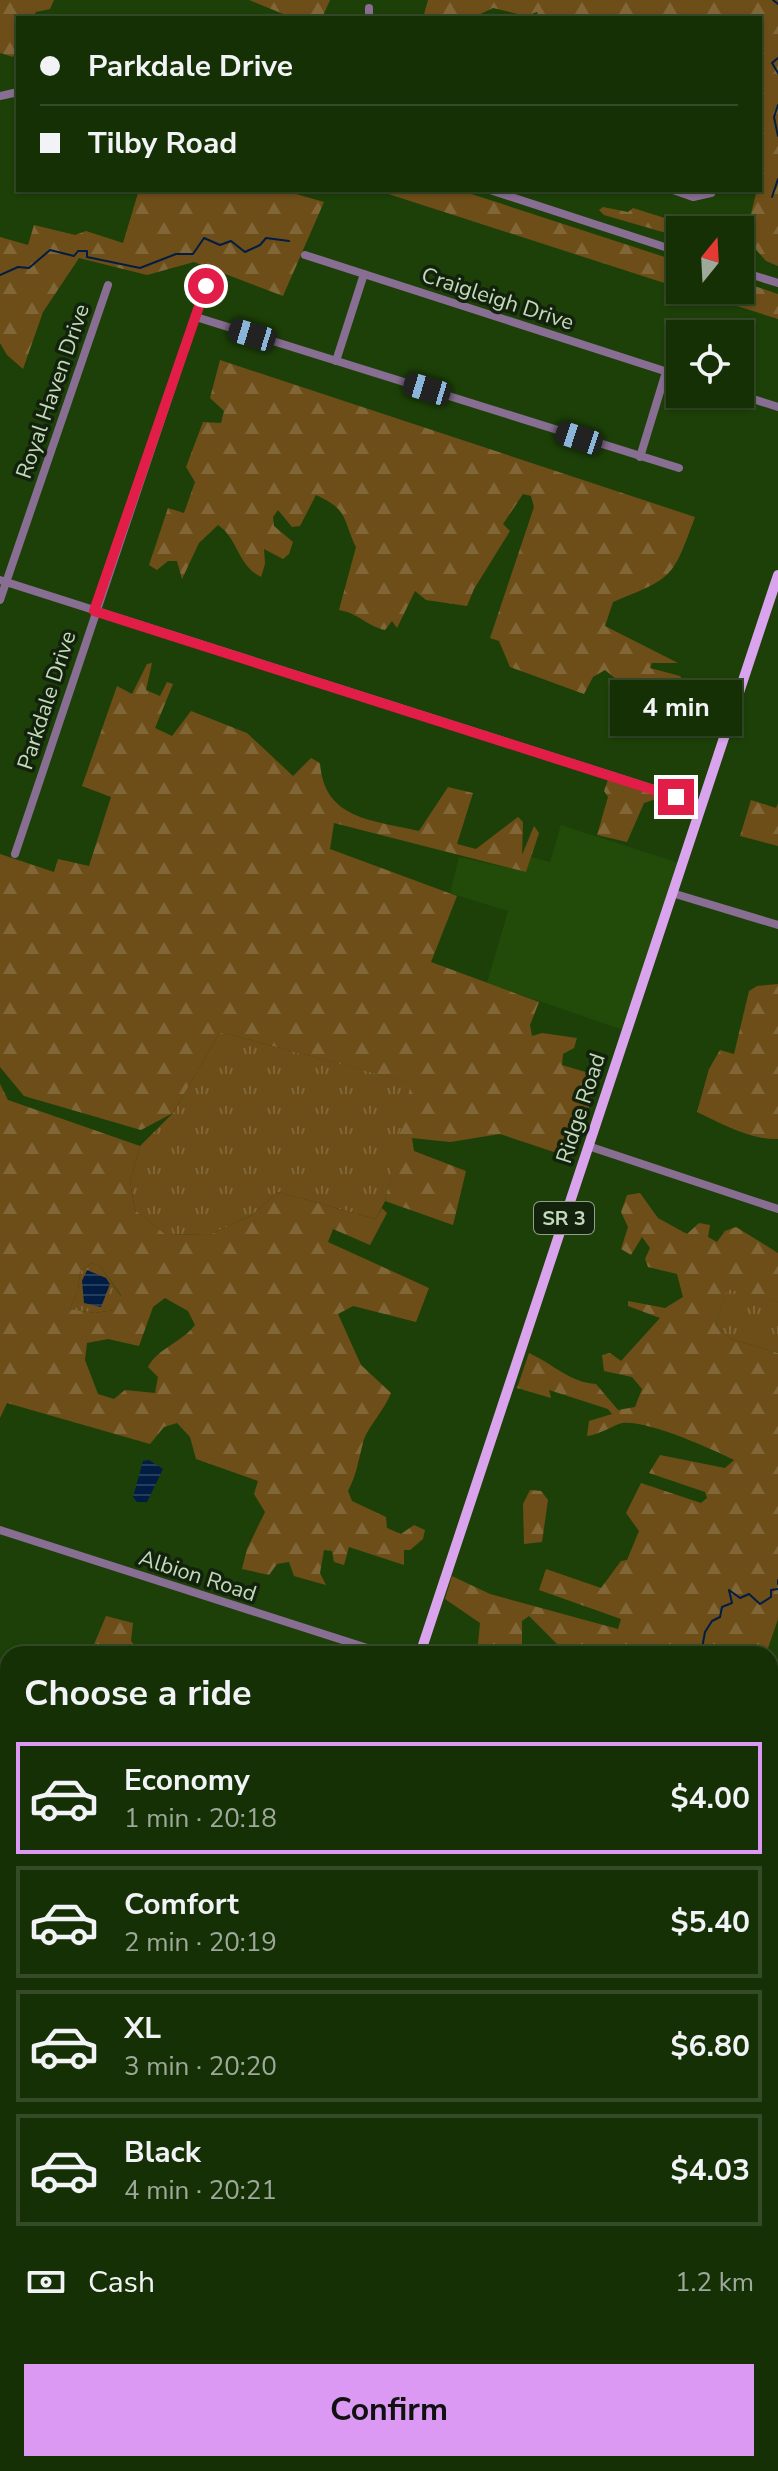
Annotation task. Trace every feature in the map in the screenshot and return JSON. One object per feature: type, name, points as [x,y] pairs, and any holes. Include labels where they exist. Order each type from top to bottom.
[{"type":"main road","name":"Ridge Road","points":[[423,1646],[778,575]]},
{"type":"street","points":[[496,192],[666,247]]},
{"type":"street","points":[[679,192],[693,197],[711,193]]},
{"type":"street","name":"Craigleigh Drive","points":[[305,255],[666,372]]},
{"type":"street","points":[[336,361],[364,274]]},
{"type":"street","points":[[754,275],[778,283]]},
{"type":"street","name":"Royal Haven Drive","points":[[0,600],[3,581],[108,285]]},
{"type":"street","name":"Parkdale Drive","points":[[15,854],[94,611],[206,286]]},
{"type":"street","points":[[196,317],[679,468]]},
{"type":"street","points":[[640,457],[666,372]]},
{"type":"street","points":[[754,399],[778,407]]},
{"type":"street","points":[[3,581],[701,804]]},
{"type":"street","points":[[672,893],[778,925]]},
{"type":"street","points":[[588,1146],[778,1209]]},
{"type":"street","name":"Albion Road","points":[[0,1530],[361,1646]]},
{"type":"shaded area","points":[[561,825],[679,863],[623,1030],[487,983],[508,911],[450,893],[459,857],[526,872],[531,857],[550,862]]},
{"type":"green space","points":[[0,0],[54,0],[50,9],[36,12],[33,16],[16,16],[16,50],[13,57],[0,53]]},
{"type":"green space","points":[[249,0],[330,0],[323,16],[288,16]]},
{"type":"green space","points":[[428,0],[778,0],[778,266],[766,261],[754,247],[754,216],[750,216],[756,192],[762,192],[762,16],[538,16],[537,12],[526,16],[493,8],[476,16],[424,16]]},
{"type":"green space","points":[[138,192],[289,192],[324,202],[283,296],[194,262],[147,275],[79,258],[43,312],[23,369],[7,355],[0,343],[0,237],[28,245],[34,225],[75,235],[86,231],[123,243]]},
{"type":"green space","points":[[382,192],[465,192],[666,257],[666,283]]},
{"type":"green space","points":[[603,207],[628,212],[633,208],[666,218],[666,233],[604,215],[599,210]]},
{"type":"green space","points":[[754,286],[778,294],[778,319],[731,304],[754,304]]},
{"type":"green space","points":[[220,360],[695,517],[675,565],[660,580],[613,602],[605,626],[678,663],[652,663],[650,668],[680,676],[684,682],[677,685],[643,678],[633,693],[605,670],[593,677],[584,694],[510,667],[499,641],[490,638],[534,507],[531,496],[523,494],[503,524],[510,531],[467,606],[426,600],[415,591],[397,628],[392,621],[385,630],[339,610],[356,547],[339,510],[316,495],[300,526],[292,527],[278,510],[273,517],[274,526],[293,542],[289,554],[283,559],[264,549],[265,564],[261,577],[247,566],[230,537],[218,525],[199,543],[182,579],[177,561],[168,561],[157,570],[149,565],[168,508],[184,513],[195,482],[186,467],[203,422],[221,423],[224,411],[210,398]]},
{"type":"green space","points":[[152,663],[146,690],[160,696],[167,682],[173,684],[155,728],[172,736],[191,711],[247,733],[293,776],[311,758],[320,763],[331,796],[341,807],[354,814],[419,831],[448,787],[473,793],[457,844],[476,849],[518,817],[523,822],[522,855],[534,826],[539,833],[526,872],[334,823],[330,849],[457,896],[431,962],[539,1002],[530,1025],[532,1036],[542,1033],[577,1038],[574,1048],[563,1054],[562,1065],[599,1076],[572,1158],[500,1134],[450,1142],[412,1138],[414,1151],[466,1171],[453,1225],[385,1201],[411,1083],[220,1032],[173,1113],[141,1130],[24,1096],[0,1067],[0,854],[54,872],[58,859],[89,866],[111,797],[82,786],[117,686],[132,694],[147,664]]},
{"type":"green space","points":[[608,780],[658,795],[656,799],[644,803],[627,842],[597,835],[608,797],[604,791]]},
{"type":"green space","points":[[751,800],[776,808],[778,803],[778,846],[740,836]]},
{"type":"green space","points":[[778,984],[778,1139],[768,1139],[747,1134],[697,1112],[709,1069],[720,1050],[734,1054],[749,991],[757,986]]},
{"type":"green space","points":[[220,1032],[412,1083],[385,1201],[376,1219],[278,1192],[252,1215],[209,1235],[165,1234],[135,1210],[130,1182],[140,1146],[173,1113]]},
{"type":"green space","points":[[0,1084],[8,1100],[140,1146],[130,1182],[135,1210],[165,1234],[209,1235],[252,1215],[278,1192],[376,1219],[382,1208],[387,1213],[370,1245],[333,1229],[328,1242],[429,1288],[416,1322],[353,1306],[338,1314],[361,1365],[391,1393],[365,1438],[348,1491],[352,1501],[386,1517],[387,1528],[401,1534],[414,1525],[425,1530],[423,1539],[410,1550],[404,1550],[404,1565],[349,1547],[344,1565],[334,1562],[332,1551],[324,1550],[320,1573],[326,1585],[294,1576],[289,1562],[277,1564],[269,1575],[242,1569],[247,1549],[265,1512],[254,1494],[258,1481],[196,1459],[190,1437],[177,1423],[164,1427],[150,1444],[7,1403],[0,1418]],"holes":[[[92,1263],[100,1266],[121,1295],[114,1310],[95,1313],[70,1309],[78,1290],[80,1272]],[[165,1298],[188,1311],[195,1325],[157,1355],[148,1367],[158,1377],[155,1393],[125,1390],[114,1399],[98,1394],[85,1360],[87,1343],[108,1339],[139,1346],[153,1307]]]},
{"type":"green space","points":[[640,1193],[658,1218],[687,1234],[699,1223],[710,1225],[708,1237],[717,1242],[725,1231],[736,1227],[778,1253],[778,1302],[727,1289],[715,1325],[731,1339],[778,1353],[778,1619],[769,1646],[559,1646],[529,1616],[522,1621],[522,1646],[478,1646],[480,1623],[445,1599],[452,1576],[490,1594],[618,1629],[621,1619],[539,1590],[546,1569],[601,1588],[621,1561],[627,1560],[639,1531],[626,1513],[641,1483],[701,1503],[707,1498],[705,1492],[649,1473],[660,1455],[725,1468],[734,1460],[679,1436],[633,1423],[622,1423],[587,1436],[589,1421],[612,1414],[608,1409],[549,1390],[551,1398],[517,1388],[529,1353],[570,1377],[596,1384],[618,1410],[635,1407],[642,1389],[632,1377],[604,1371],[602,1355],[610,1353],[621,1361],[660,1318],[628,1306],[628,1301],[665,1308],[683,1297],[677,1274],[648,1267],[645,1259],[650,1248],[642,1237],[631,1255],[621,1249],[628,1227],[621,1212],[627,1195]]},
{"type":"green space","points":[[92,1263],[100,1266],[121,1296],[114,1310],[95,1313],[70,1309],[78,1290],[80,1272]]},
{"type":"green space","points":[[727,1288],[778,1302],[778,1353],[731,1339],[715,1325]]},
{"type":"green space","points":[[530,1490],[541,1491],[548,1500],[542,1542],[524,1544],[523,1504]]},
{"type":"green space","points":[[106,1616],[133,1623],[131,1641],[135,1646],[93,1646]]},
{"type":"water","points":[[87,1270],[106,1278],[110,1284],[101,1307],[84,1303],[82,1281]]},
{"type":"water","points":[[149,1460],[163,1469],[147,1502],[137,1502],[133,1497],[143,1461]]},
{"type":"waterway","points":[[773,0],[778,4]]},
{"type":"waterway","points":[[778,58],[772,63],[778,73]]},
{"type":"waterway","points":[[778,105],[774,117],[778,136]]},
{"type":"waterway","points":[[772,197],[778,179]]},
{"type":"waterway","points":[[0,275],[18,267],[29,268],[50,250],[74,256],[78,251],[87,251],[87,257],[140,268],[176,254],[193,254],[204,238],[220,245],[231,241],[245,252],[260,245],[266,238],[289,241]]},
{"type":"waterway","points":[[702,1646],[705,1632],[712,1621],[720,1617],[722,1607],[732,1603],[729,1590],[740,1598],[749,1594],[760,1604],[771,1597],[771,1590],[778,1589]]},
{"type":"waterway","points":[[778,2050],[778,2061]]},
{"type":"route","points":[[206,286],[94,611],[676,797]]}]
